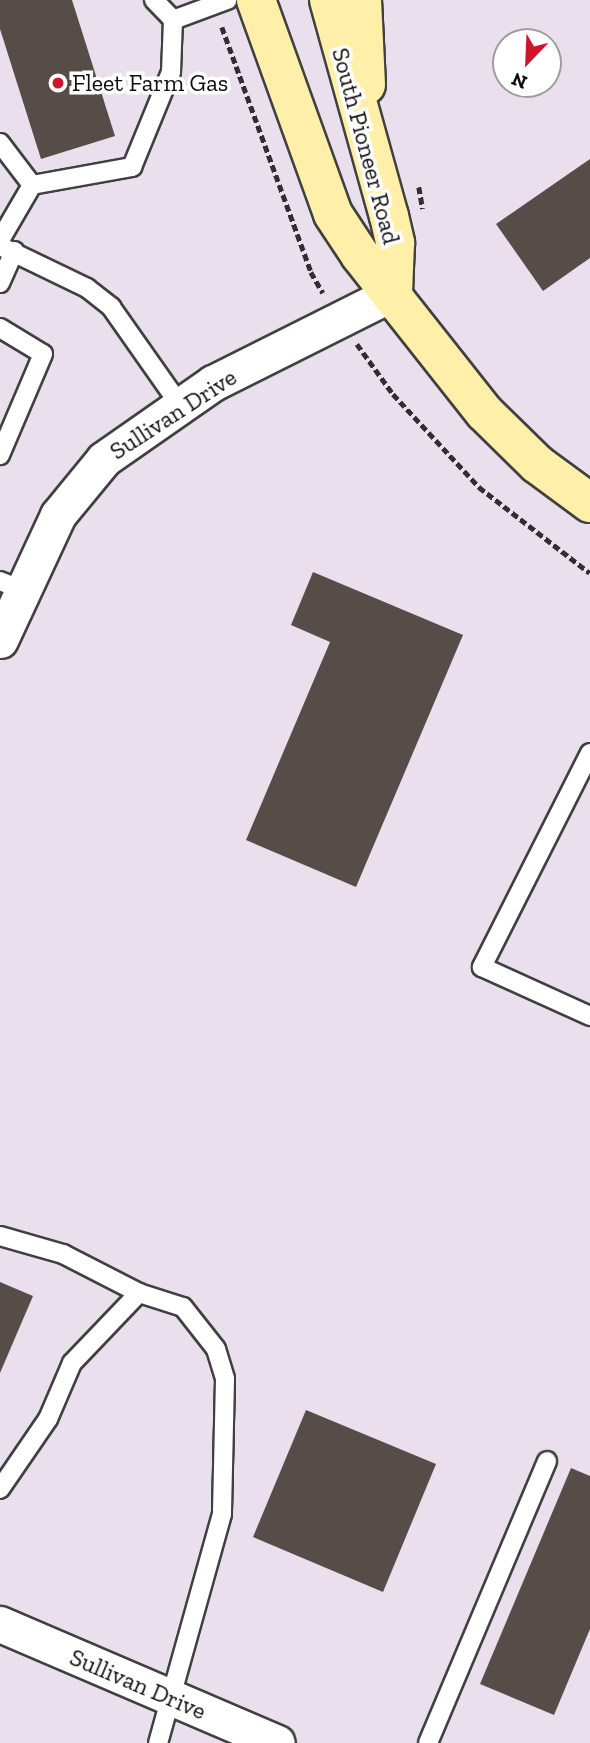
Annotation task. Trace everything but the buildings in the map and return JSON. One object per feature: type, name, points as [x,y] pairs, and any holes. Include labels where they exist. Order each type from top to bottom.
[{"type":"main road","name":"South Pioneer Road","points":[[256,0],[333,214],[485,413],[537,464],[590,503]]},
{"type":"main road","name":"South Pioneer Road","points":[[329,0],[395,243],[393,293]]},
{"type":"main road","points":[[362,0],[367,140]]},
{"type":"street","name":"Sullivan Drive","points":[[0,639],[11,586],[79,483],[132,436],[180,405],[393,293]]},
{"type":"street","name":"Sullivan Drive","points":[[0,1624],[277,1743]]},
{"type":"lane","points":[[32,185],[132,167],[171,72],[173,20],[154,0]]},
{"type":"lane","points":[[173,20],[227,0]]},
{"type":"lane","points":[[0,143],[32,185]]},
{"type":"lane","points":[[0,284],[5,246],[32,185]]},
{"type":"lane","points":[[5,246],[87,288],[111,307],[180,405]]},
{"type":"lane","points":[[0,328],[43,354],[0,455]]},
{"type":"lane","points":[[590,753],[482,967],[590,1016]]},
{"type":"lane","points":[[0,1236],[63,1254],[139,1293],[183,1307],[216,1349],[225,1379],[222,1514],[159,1743]]},
{"type":"lane","points":[[0,1489],[48,1419],[72,1363],[139,1293]]},
{"type":"lane","points":[[428,1743],[547,1461]]},
{"type":"shaded area","points":[[0,0],[590,0],[590,1743],[0,1743]]},
{"type":"place","name":"Fleet Farm Gas","points":[[58,83]]}]
